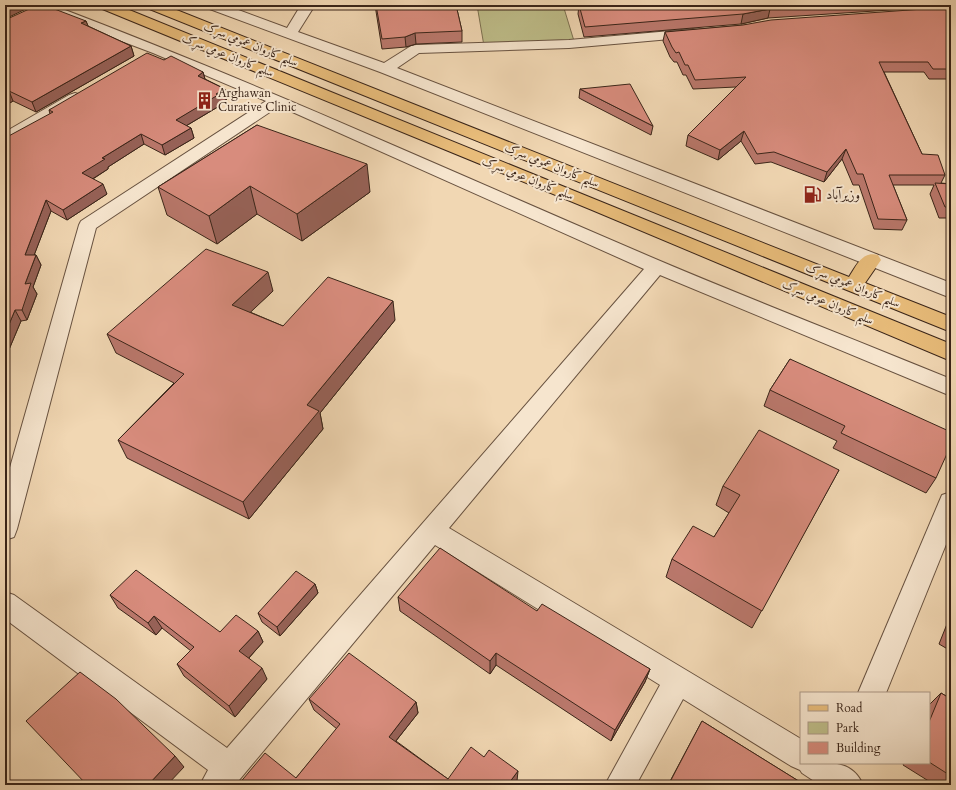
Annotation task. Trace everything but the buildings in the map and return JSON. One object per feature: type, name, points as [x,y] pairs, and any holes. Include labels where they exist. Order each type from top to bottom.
[{"type":"main road","name":"سلیم کاروان عومي سړک","points":[[105,5],[598,206],[951,353]]},
{"type":"main road","name":"سلیم کاروان عمومي سړک","points":[[152,5],[951,325]]},
{"type":"main road","points":[[598,206],[618,191]]},
{"type":"main road","points":[[854,285],[871,260]]},
{"type":"street","points":[[212,5],[385,69],[951,290]]},
{"type":"street","points":[[290,34],[308,5]]},
{"type":"street","points":[[41,8],[158,50],[278,100],[657,266],[951,388]]},
{"type":"street","points":[[385,69],[416,49],[569,44],[707,32]]},
{"type":"street","points":[[138,62],[158,50]]},
{"type":"street","points":[[5,139],[85,92]]},
{"type":"street","points":[[5,529],[88,225],[278,100]]},
{"type":"street","points":[[5,604],[223,776],[657,266]]},
{"type":"street","points":[[872,692],[951,502]]},
{"type":"street","points":[[432,530],[800,755]]},
{"type":"street","points":[[620,785],[678,681]]},
{"type":"green space","points":[[477,5],[563,5],[574,41],[484,46]]},
{"type":"place","name":"Arghawan Curative Clinic","points":[[205,100]]},
{"type":"place","name":"وزیرآباد","points":[[813,194]]}]
